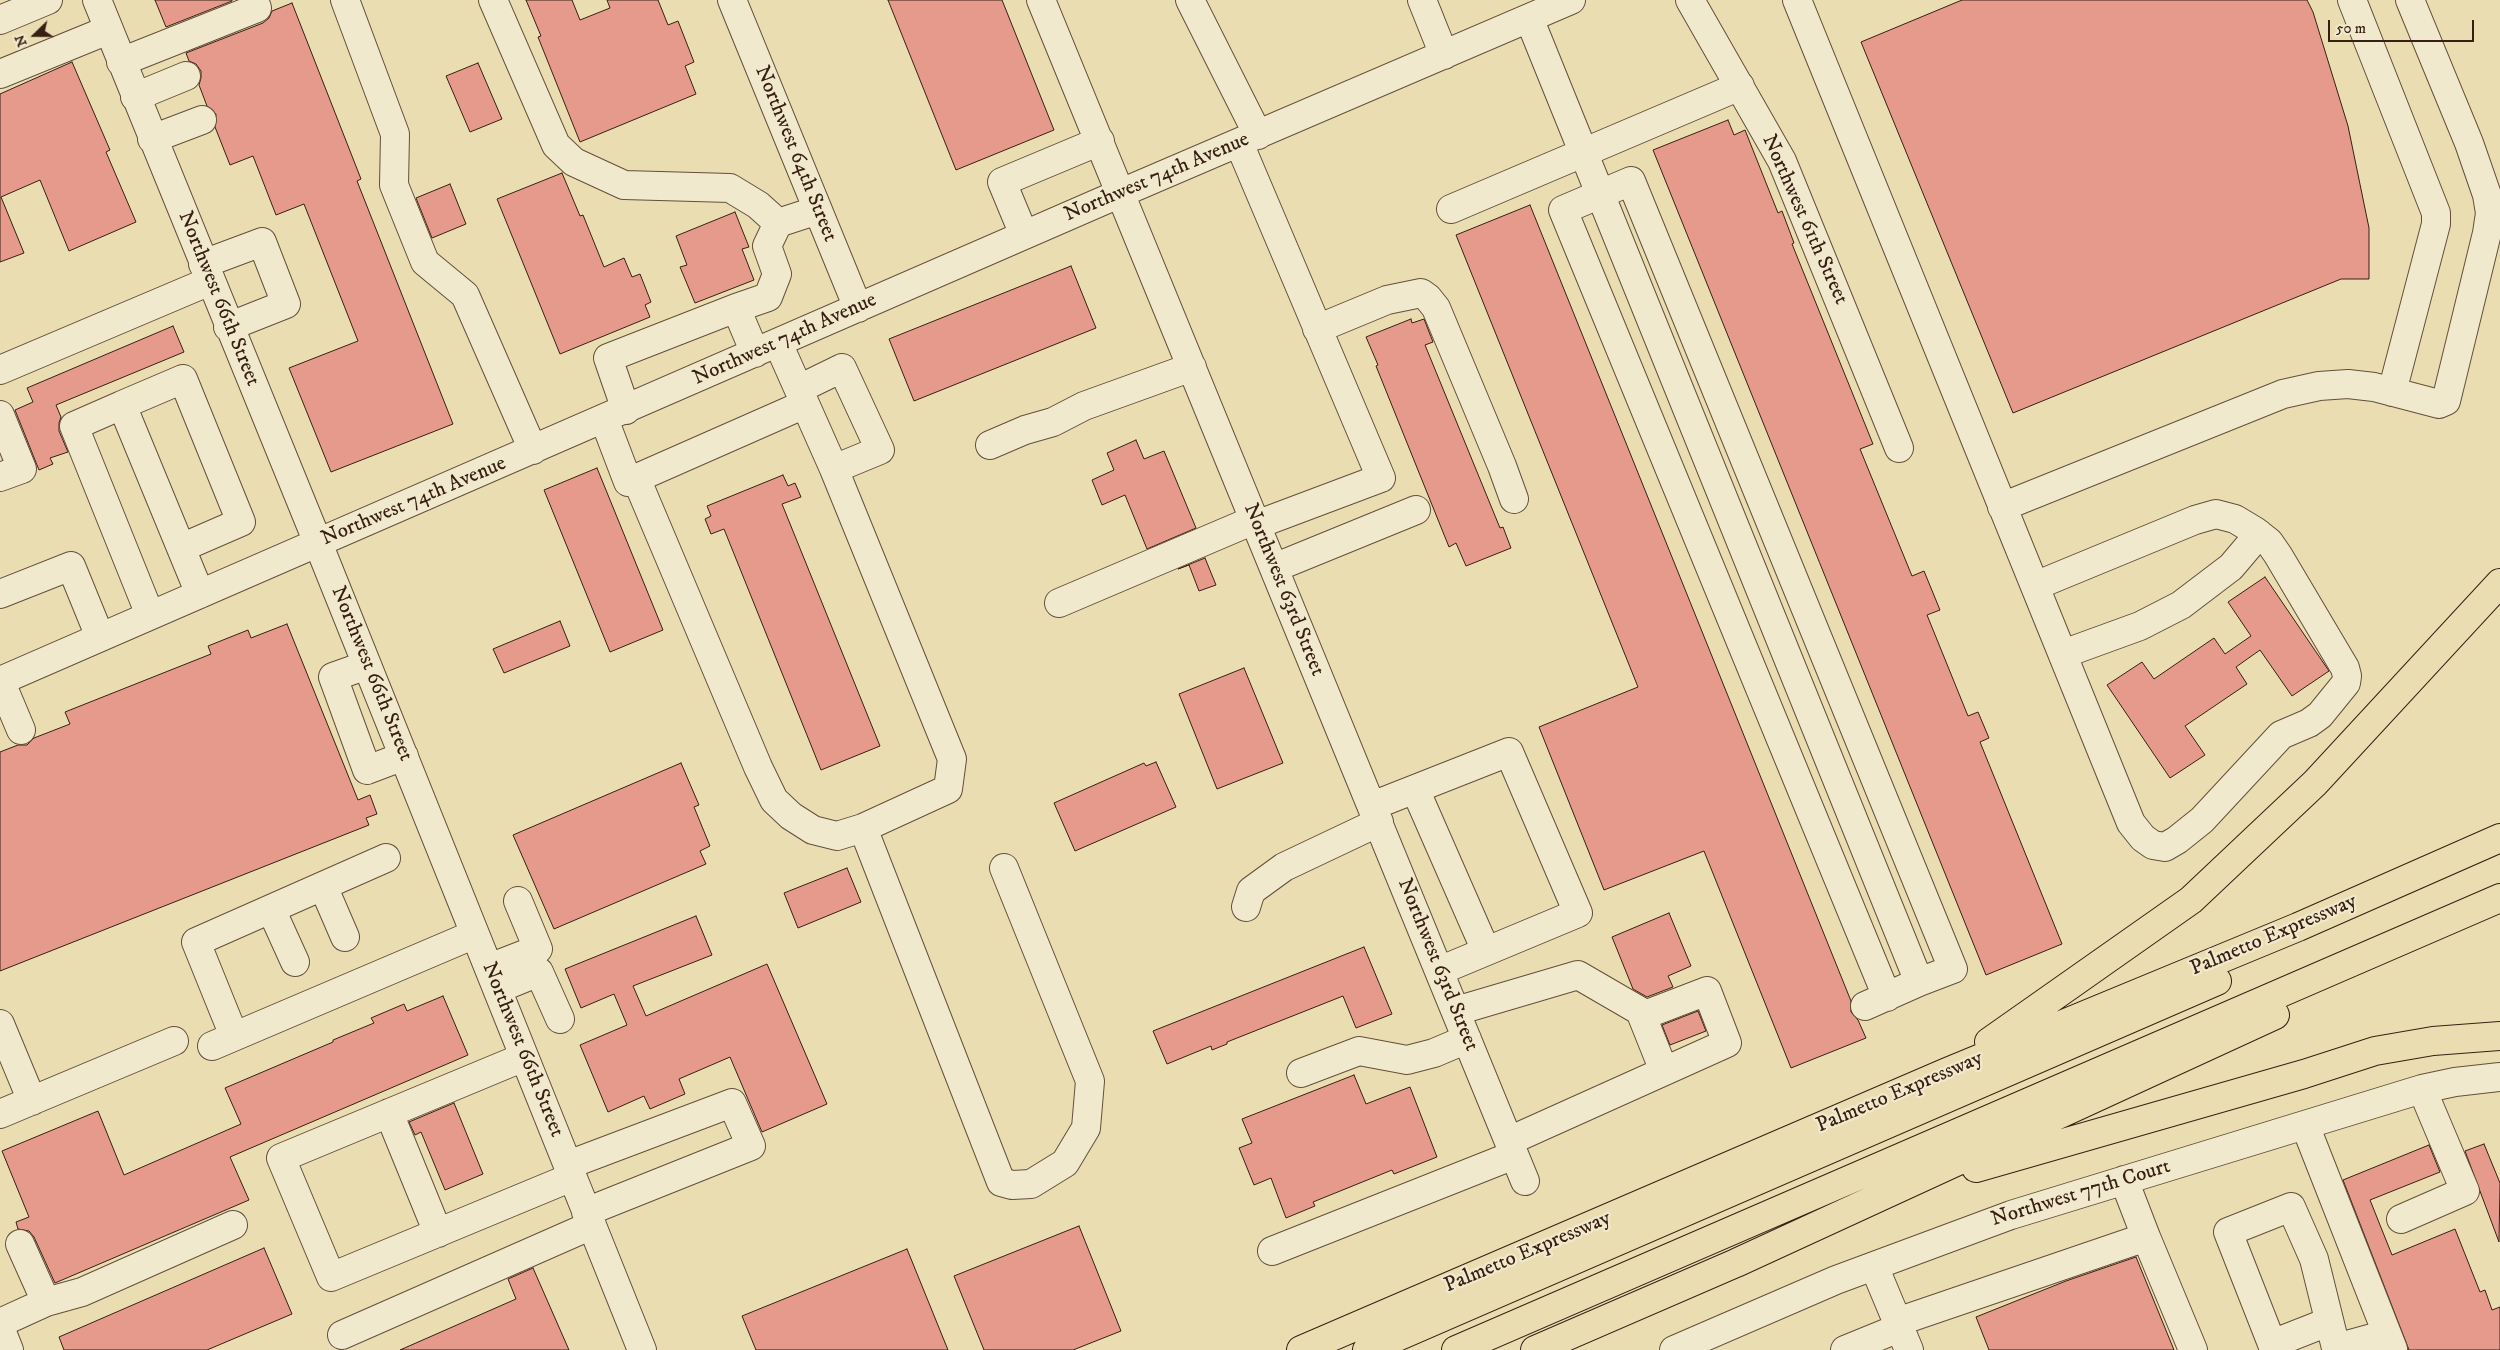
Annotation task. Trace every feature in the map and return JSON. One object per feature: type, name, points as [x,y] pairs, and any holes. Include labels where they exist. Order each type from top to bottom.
[{"type":"highway","points":[[1947,1072],[2190,900],[2315,783],[2500,583]]},
{"type":"highway","name":"Palmetto Expressway","points":[[1301,1350],[1947,1072],[2298,927],[2500,838]]},
{"type":"highway","points":[[1367,1350],[2500,858]]},
{"type":"highway","points":[[1456,1350],[2500,898]]},
{"type":"highway","points":[[1535,1350],[1726,1267],[2325,992],[2500,916]]},
{"type":"highway","points":[[1890,1192],[2304,1074],[2375,1051],[2433,1041],[2500,1036]]},
{"type":"street","points":[[12,11],[48,0]]},
{"type":"street","name":"Northwest 66th Street","points":[[97,0],[206,273],[404,756],[642,1350]]},
{"type":"street","points":[[121,62],[257,8],[254,0]]},
{"type":"street","points":[[345,0],[394,134],[394,185],[425,262],[465,294],[533,450]]},
{"type":"street","points":[[493,0],[556,145],[574,162],[624,185],[730,188],[758,205],[778,223]]},
{"type":"street","name":"Northwest 64th Street","points":[[732,0],[858,308]]},
{"type":"street","name":"Northwest 63rd Street","points":[[1042,0],[1525,1181]]},
{"type":"street","points":[[1059,603],[1255,522],[1381,478],[1317,329],[1248,139],[1190,0]]},
{"type":"street","points":[[1422,0],[1444,55]]},
{"type":"street","name":"Northwest 74th Avenue","points":[[0,680],[615,415],[1024,235],[1568,0]]},
{"type":"street","name":"Northwest 61th Street","points":[[1690,0],[1782,161],[1899,448]]},
{"type":"street","points":[[1797,0],[2131,823],[2143,838],[2153,845],[2166,847],[2177,840],[2202,820],[2281,735],[2309,723],[2320,715],[2346,683],[2345,668],[2278,556],[2259,534],[2235,519],[2216,514],[2195,520],[2035,586]]},
{"type":"street","points":[[2352,0],[2436,213],[2436,224],[2392,392]]},
{"type":"street","points":[[2002,507],[2283,394],[2318,386],[2348,384],[2392,392],[2439,404],[2446,401],[2490,214],[2487,194],[2469,142],[2410,0]]},
{"type":"street","points":[[1529,18],[1919,982]]},
{"type":"street","points":[[0,74],[108,30]]},
{"type":"street","points":[[135,97],[186,76]]},
{"type":"street","points":[[1451,209],[1740,86]]},
{"type":"street","points":[[152,139],[202,120]]},
{"type":"street","points":[[1024,235],[1002,182],[1100,141]]},
{"type":"street","points":[[1631,181],[1953,969],[1876,1002],[1874,965],[1563,210],[1600,194],[1631,181]]},
{"type":"street","points":[[818,210],[778,223],[767,246],[777,274],[768,297],[608,358],[615,415],[628,482],[802,397],[842,368],[880,450],[834,469]]},
{"type":"street","points":[[1621,246],[1648,221]]},
{"type":"street","points":[[0,370],[206,273],[262,242],[286,304],[228,327]]},
{"type":"street","points":[[1582,256],[1621,246],[1659,250]]},
{"type":"street","points":[[1317,329],[1387,300],[1421,293],[1428,298],[1436,308],[1514,499]]},
{"type":"street","points":[[636,478],[758,767],[774,800],[791,816],[813,830],[837,836],[863,828],[948,789],[952,759],[834,469],[802,397],[736,308]]},
{"type":"street","points":[[1616,340],[1683,308]]},
{"type":"street","points":[[990,445],[1025,430],[1053,422],[1084,406],[1192,367]]},
{"type":"street","points":[[1678,386],[1710,373]]},
{"type":"street","points":[[150,616],[74,426],[183,379],[241,522],[181,548]]},
{"type":"street","points":[[122,405],[200,594]]},
{"type":"street","points":[[0,414],[22,469],[0,477]]},
{"type":"street","points":[[1656,438],[1693,422]]},
{"type":"street","points":[[1685,506],[1746,462]]},
{"type":"street","points":[[1274,568],[1416,510]]},
{"type":"street","points":[[1720,591],[1770,521]]},
{"type":"street","points":[[2063,654],[2140,626],[2181,605],[2231,567],[2259,534]]},
{"type":"street","points":[[1706,559],[1782,550]]},
{"type":"street","points":[[0,594],[71,566],[100,637]]},
{"type":"street","points":[[1738,634],[1798,591]]},
{"type":"street","points":[[1754,673],[1815,632]]},
{"type":"street","points":[[367,665],[333,677],[367,770],[404,756]]},
{"type":"street","points":[[1771,715],[1832,673]]},
{"type":"street","points":[[0,680],[20,730]]},
{"type":"street","points":[[1788,756],[1850,718]]},
{"type":"street","points":[[1246,907],[1251,891],[1284,867],[1415,789],[1509,752],[1578,913],[1439,970]]},
{"type":"street","points":[[1804,795],[1838,781]]},
{"type":"street","points":[[1415,789],[1486,951]]},
{"type":"street","points":[[1822,839],[1856,825]]},
{"type":"street","points":[[863,828],[1001,1182],[1012,1185],[1031,1184],[1066,1163],[1086,1128],[1090,1080],[1004,868]]},
{"type":"street","points":[[1839,880],[1899,838]]},
{"type":"street","points":[[386,858],[196,942],[223,1041],[475,934]]},
{"type":"street","points":[[323,886],[345,937]]},
{"type":"street","points":[[493,978],[538,949],[518,901]]},
{"type":"street","points":[[271,909],[295,962]]},
{"type":"street","points":[[1857,924],[1890,911]]},
{"type":"street","points":[[1874,965],[1907,952]]},
{"type":"street","points":[[493,978],[539,972],[560,1019]]},
{"type":"street","points":[[1456,1011],[1578,975],[1640,1011],[1664,1071]]},
{"type":"street","points":[[1272,1250],[1512,1148],[1664,1071],[1727,1042],[1707,991],[1642,1016]]},
{"type":"street","points":[[0,1024],[32,1101]]},
{"type":"street","points":[[1302,1073],[1359,1051],[1407,1060],[1434,1053],[1467,1039]]},
{"type":"street","points":[[0,1114],[174,1041]]},
{"type":"street","points":[[342,1335],[589,1218],[752,1146],[732,1103],[570,1171],[438,1233],[331,1277],[281,1158],[524,1057]]},
{"type":"street","name":"Northwest 77th Court","points":[[1674,1350],[1704,1344],[1828,1283],[2011,1215],[2422,1089],[2476,1079],[2500,1077]]},
{"type":"street","points":[[2401,1219],[2465,1191],[2422,1089]]},
{"type":"street","points":[[389,1113],[438,1233]]},
{"type":"street","points":[[2304,1125],[2390,1342],[2336,1348],[2328,1322],[2314,1259],[2291,1207],[2228,1232],[2272,1344],[2328,1322]]},
{"type":"street","points":[[2124,1180],[2193,1350]]},
{"type":"street","points":[[3,1335],[46,1302],[82,1292],[233,1224]]},
{"type":"street","points":[[1844,1350],[1902,1333],[2146,1237]]},
{"type":"street","points":[[20,1244],[46,1302]]},
{"type":"street","points":[[1874,1266],[1902,1333]]},
{"type":"building","points":[[155,0],[232,0],[232,1],[166,27]]},
{"type":"building","points":[[526,0],[572,0],[580,20],[610,8],[607,0],[658,0],[668,25],[678,21],[694,62],[685,66],[696,94],[580,142],[538,37],[541,36]]},
{"type":"building","points":[[888,0],[1002,0],[1054,130],[956,170]]},
{"type":"building","points":[[1962,0],[2307,0],[2313,12],[2348,126],[2369,228],[2369,279],[2341,279],[2013,413],[1861,42]]},
{"type":"building","points":[[292,3],[361,179],[357,181],[453,424],[331,472],[289,368],[358,341],[304,204],[276,215],[253,156],[230,165],[215,127],[216,114],[207,106],[199,85],[201,71],[196,64],[189,61],[186,53],[263,23],[269,18],[272,11]]},
{"type":"building","points":[[72,62],[110,150],[106,152],[136,222],[69,251],[40,180],[1,197],[24,253],[0,262],[0,94]]},
{"type":"building","points":[[478,63],[502,119],[470,132],[446,76]]},
{"type":"building","points":[[1728,120],[1734,135],[1745,130],[1778,213],[1782,211],[1794,243],[1792,244],[1873,444],[1860,449],[1912,576],[1924,571],[1940,610],[1927,615],[1968,716],[1978,712],[1989,738],[1980,742],[2062,944],[1986,975],[1653,150]]},
{"type":"building","points":[[562,173],[580,216],[583,215],[604,267],[624,258],[632,277],[640,274],[651,302],[645,305],[650,317],[560,354],[497,199]]},
{"type":"building","points":[[450,184],[466,224],[432,238],[416,198]]},
{"type":"building","points":[[1530,205],[1851,1001],[1851,1012],[1858,1020],[1866,1038],[1791,1068],[1704,851],[1604,890],[1539,727],[1638,687],[1456,235]]},
{"type":"building","points":[[735,212],[749,247],[742,249],[754,280],[695,303],[680,267],[687,265],[676,236]]},
{"type":"building","points":[[1071,266],[1096,328],[914,401],[889,339]]},
{"type":"building","points":[[1411,319],[1412,323],[1424,319],[1433,342],[1425,345],[1500,528],[1503,527],[1511,548],[1466,566],[1456,543],[1449,547],[1366,337]]},
{"type":"building","points":[[173,326],[184,352],[56,405],[61,417],[59,431],[68,452],[50,458],[53,464],[39,470],[15,410],[33,402],[27,388]]},
{"type":"building","points":[[1136,440],[1144,459],[1164,451],[1196,528],[1147,549],[1125,495],[1102,505],[1092,480],[1114,470],[1107,453]]},
{"type":"building","points":[[597,468],[663,630],[610,652],[544,490]]},
{"type":"building","points":[[783,475],[788,486],[795,483],[801,497],[782,504],[880,746],[821,770],[724,529],[711,534],[705,519],[711,516],[707,506]]},
{"type":"building","points":[[1205,558],[1216,585],[1199,591],[1189,565],[1178,569]]},
{"type":"building","points":[[2265,577],[2329,671],[2292,696],[2260,650],[2236,667],[2247,684],[2185,726],[2205,755],[2170,778],[2107,685],[2142,662],[2154,679],[2214,638],[2225,654],[2251,636],[2228,602]]},
{"type":"building","points":[[560,621],[570,646],[504,673],[493,649]]},
{"type":"building","points":[[287,624],[358,800],[370,795],[377,814],[366,818],[369,825],[0,971],[0,752],[18,745],[27,745],[34,738],[70,724],[65,712],[211,654],[208,646],[248,630],[251,638]]},
{"type":"building","points":[[1244,668],[1283,763],[1217,789],[1179,694]]},
{"type":"building","points":[[1156,762],[1176,807],[1075,851],[1054,803],[1144,763],[1146,766]]},
{"type":"building","points":[[681,763],[699,805],[694,807],[710,846],[700,851],[706,864],[554,929],[513,835]]},
{"type":"building","points":[[847,868],[861,902],[798,928],[784,893]]},
{"type":"building","points":[[1669,913],[1691,966],[1668,976],[1673,987],[1647,997],[1633,989],[1612,937]]},
{"type":"building","points":[[696,916],[712,955],[633,986],[646,1016],[767,964],[827,1104],[762,1132],[730,1057],[679,1079],[685,1094],[650,1109],[644,1096],[608,1112],[580,1045],[627,1025],[614,994],[581,1008],[565,969]]},
{"type":"building","points":[[1364,947],[1392,1014],[1356,1028],[1343,996],[1227,1042],[1227,1044],[1212,1050],[1211,1046],[1167,1064],[1153,1031]]},
{"type":"building","points":[[443,996],[468,1055],[230,1157],[249,1200],[55,1283],[34,1237],[29,1231],[18,1229],[16,1222],[29,1217],[2,1151],[98,1111],[124,1175],[241,1124],[225,1088],[374,1023],[371,1018],[404,1004],[407,1011]]},
{"type":"building","points":[[1698,1011],[1706,1031],[1670,1045],[1662,1025]]},
{"type":"building","points":[[1354,1075],[1366,1104],[1410,1087],[1437,1157],[1394,1174],[1392,1170],[1313,1202],[1315,1206],[1286,1218],[1271,1178],[1254,1185],[1239,1148],[1252,1143],[1242,1119]]},
{"type":"building","points":[[454,1103],[483,1174],[445,1190],[421,1132],[415,1135],[409,1122]]},
{"type":"building","points":[[2484,1144],[2500,1183],[2499,1242],[2465,1151]]},
{"type":"building","points":[[2429,1145],[2440,1172],[2370,1200],[2392,1255],[2455,1229],[2480,1292],[2485,1290],[2492,1310],[2500,1307],[2500,1350],[2409,1350],[2343,1180]]},
{"type":"building","points":[[1079,1226],[1121,1331],[1073,1350],[984,1350],[954,1276]]},
{"type":"building","points":[[264,1248],[292,1314],[207,1350],[64,1350],[59,1337]]},
{"type":"building","points":[[907,1249],[948,1350],[756,1350],[742,1316]]},
{"type":"building","points":[[2136,1257],[2174,1350],[1989,1350],[1976,1317],[2066,1281]]},
{"type":"building","points":[[533,1268],[569,1350],[400,1350],[516,1299],[508,1279]]}]
